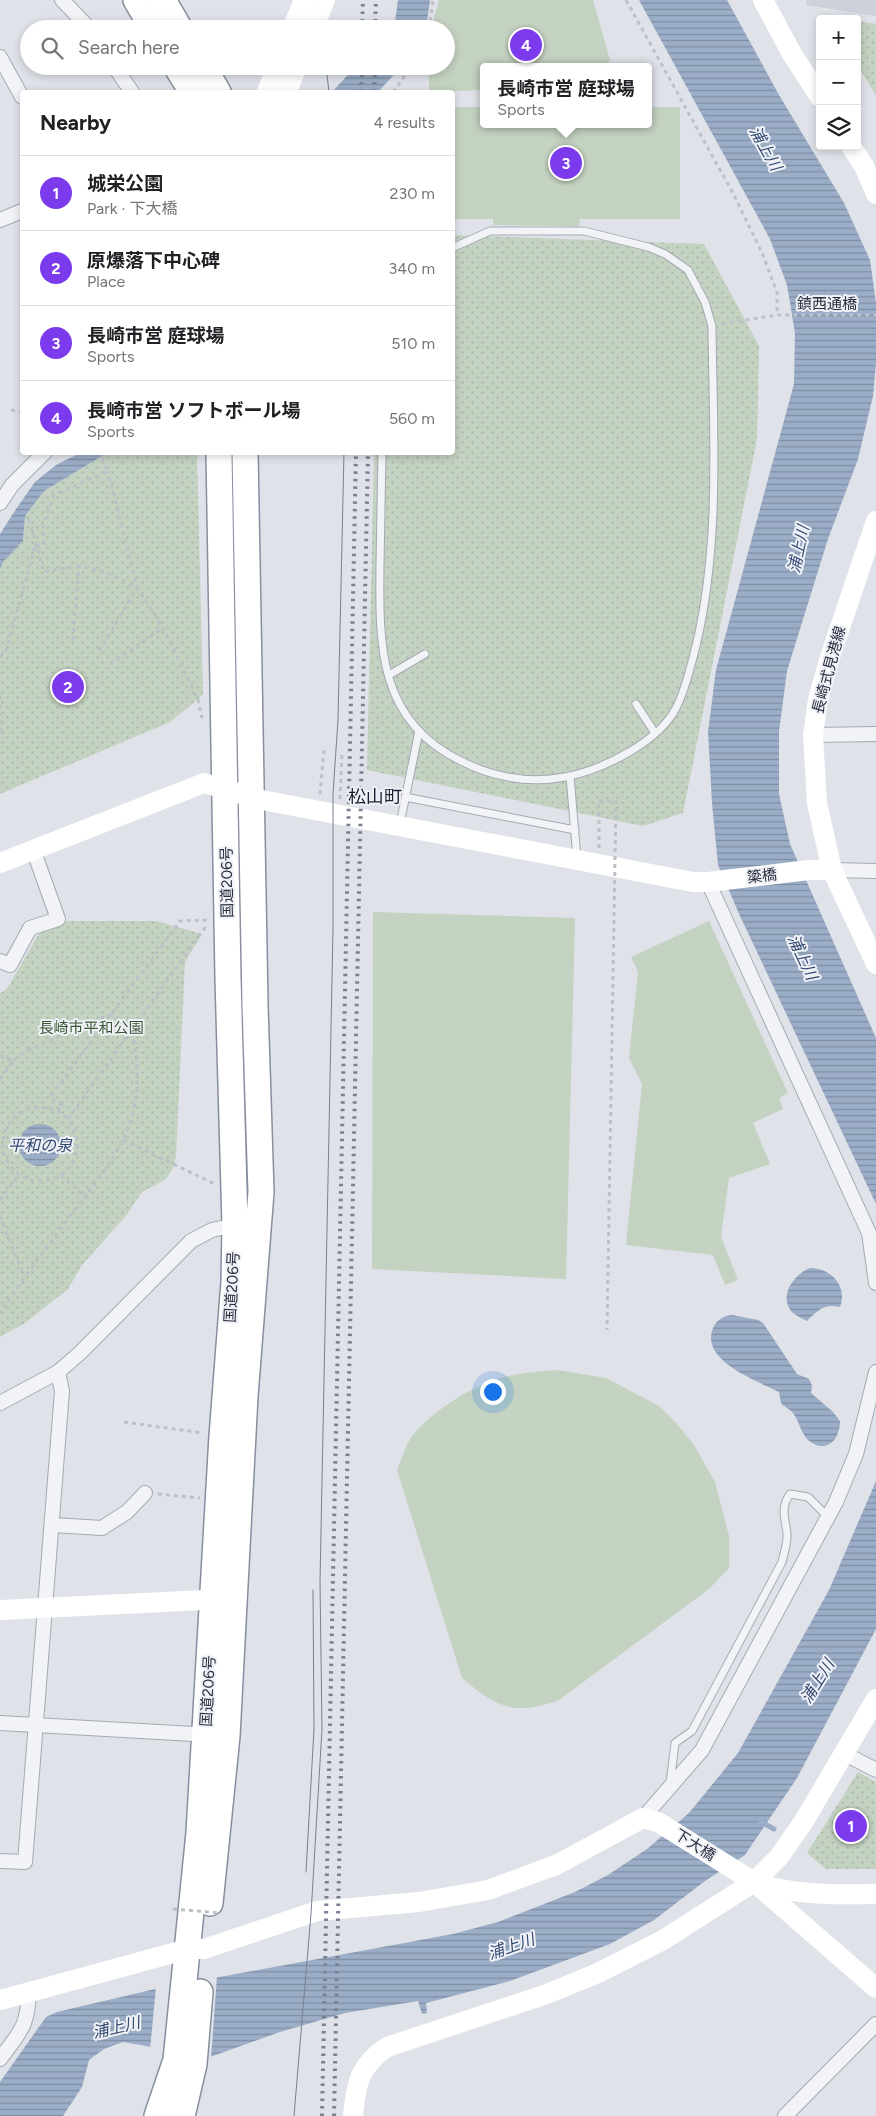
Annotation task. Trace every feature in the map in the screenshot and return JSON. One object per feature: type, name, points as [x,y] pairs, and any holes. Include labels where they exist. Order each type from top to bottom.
[{"type":"highway","points":[[136,0],[148,20]]},
{"type":"highway","points":[[164,0],[175,20]]},
{"type":"highway","points":[[182,75],[191,90]]},
{"type":"highway","points":[[208,75],[217,90]]},
{"type":"highway","name":"国道206号","points":[[219,455],[235,1225],[234,1282],[219,1500],[223,1599]]},
{"type":"highway","name":"国道206号","points":[[182,2116],[185,2062],[216,1736],[223,1599],[245,1396],[261,1192],[245,455]]},
{"type":"highway","name":"国道206号","points":[[157,2116],[185,2062]]},
{"type":"street","points":[[62,0],[81,20]]},
{"type":"street","points":[[296,20],[304,0]]},
{"type":"street","points":[[317,20],[325,0]]},
{"type":"street","points":[[763,0],[792,54],[816,91]]},
{"type":"street","points":[[0,57],[20,94]]},
{"type":"street","points":[[120,75],[131,90]]},
{"type":"street","points":[[269,90],[283,75]]},
{"type":"street","points":[[287,90],[288,75]]},
{"type":"street","points":[[854,150],[864,166],[876,194]]},
{"type":"street","points":[[0,220],[20,212]]},
{"type":"street","points":[[0,503],[12,485],[42,455]]},
{"type":"street","name":"長崎式見港線","points":[[876,521],[830,656],[818,700],[813,735],[817,803],[832,870],[876,964]]},
{"type":"street","points":[[813,735],[876,734]]},
{"type":"street","name":"簗橋","points":[[0,863],[32,848],[204,783],[252,798],[693,882],[712,882],[809,870],[832,870]]},
{"type":"street","points":[[0,961],[10,965],[30,928],[58,919],[32,848]]},
{"type":"street","points":[[832,870],[876,871]]},
{"type":"street","points":[[712,882],[869,1233],[876,1283]]},
{"type":"street","points":[[0,1403],[58,1372],[80,1353],[191,1241],[212,1230],[235,1225]]},
{"type":"street","points":[[0,1862],[25,1862],[34,1726],[53,1525],[62,1391],[58,1372]]},
{"type":"street","points":[[0,2000],[29,1990],[196,1949],[317,1912],[419,1902],[488,1890],[556,1865],[650,1820],[669,1788],[702,1750],[828,1517],[856,1454],[876,1372]]},
{"type":"street","points":[[53,1525],[102,1528],[126,1512],[145,1493]]},
{"type":"street","points":[[0,1610],[223,1599]]},
{"type":"street","points":[[353,2116],[359,2077],[367,2064],[388,2047],[547,1994],[598,1973],[663,1940],[754,1882],[779,1857],[804,1821],[876,1700]]},
{"type":"street","points":[[0,1723],[216,1736]]},
{"type":"street","points":[[845,1754],[876,1770]]},
{"type":"street","name":"下大橋","points":[[650,1820],[754,1882]]},
{"type":"street","points":[[754,1882],[777,1889],[830,1895],[876,1894]]},
{"type":"street","points":[[754,1882],[876,1988]]},
{"type":"street","points":[[0,2058],[21,2030],[28,2014],[29,1990]]},
{"type":"street","points":[[785,2116],[876,2024]]},
{"type":"lane","points":[[382,455],[380,616],[382,650],[395,695],[409,720],[419,731],[446,754],[491,774],[532,780],[570,776],[624,755],[655,733],[676,707],[692,659],[706,602],[710,569],[713,502],[712,326],[705,302],[688,270],[666,254],[648,247],[584,231],[490,231],[455,247]]},
{"type":"lane","points":[[389,675],[425,654]]},
{"type":"lane","points":[[636,704],[655,733]]},
{"type":"lane","points":[[400,827],[419,731]]},
{"type":"lane","points":[[570,776],[578,860]]},
{"type":"lane","points":[[406,797],[575,830]]},
{"type":"lane","points":[[669,1788],[675,1743],[692,1731],[782,1562],[787,1535],[783,1518],[784,1502],[790,1494],[808,1497],[828,1517]]},
{"type":"path","points":[[430,20],[433,0]]},
{"type":"path","points":[[626,0],[734,195],[763,255],[777,292],[778,315]]},
{"type":"path","points":[[394,90],[405,75]]},
{"type":"path","name":"鎮西通橋","points":[[712,326],[778,315],[876,315]]},
{"type":"path","points":[[11,410],[20,412]]},
{"type":"path","points":[[100,455],[108,471],[137,588],[163,628],[198,700]]},
{"type":"path","points":[[36,546],[44,544],[43,524],[54,495],[108,471]]},
{"type":"path","points":[[29,519],[44,572],[79,566],[105,572],[137,588]]},
{"type":"path","points":[[0,656],[6,651],[36,546]]},
{"type":"path","points":[[72,640],[79,566]]},
{"type":"path","points":[[99,651],[137,588]]},
{"type":"path","points":[[110,664],[163,628]]},
{"type":"path","points":[[0,696],[0,732]]},
{"type":"path","points":[[320,797],[324,750]]},
{"type":"path","points":[[340,802],[342,752]]},
{"type":"path","points":[[599,864],[599,801],[616,802],[607,1330]]},
{"type":"path","points":[[68,1119],[210,920]]},
{"type":"path","points":[[58,1112],[62,1106],[50,1097],[180,922]]},
{"type":"path","points":[[0,1313],[123,1140],[135,1101],[137,1053],[133,1030],[111,1015]]},
{"type":"path","points":[[0,1079],[13,1061],[52,1038],[111,1015]]},
{"type":"path","points":[[0,1056],[13,1061]]},
{"type":"path","points":[[34,1108],[46,1108],[58,1112],[68,1119],[74,1130],[77,1142],[76,1155],[70,1166],[61,1175],[40,1181],[29,1179],[19,1174],[10,1166],[4,1154],[3,1142],[6,1130],[22,1112],[34,1108]]},
{"type":"path","points":[[0,1128],[6,1130]]},
{"type":"path","points":[[123,1140],[211,1183],[234,1190]]},
{"type":"path","points":[[0,1200],[19,1174]]},
{"type":"path","points":[[61,1175],[84,1197]]},
{"type":"path","points":[[0,1216],[24,1277]]},
{"type":"path","points":[[124,1422],[222,1436]]},
{"type":"path","points":[[145,1493],[219,1500]]},
{"type":"path","points":[[174,1909],[221,1913]]},
{"type":"shaded area","points":[[807,0],[876,0],[876,16],[806,5]]},
{"type":"green space","points":[[439,0],[593,0],[610,60],[608,63],[480,63],[480,90],[429,90],[429,75],[455,75],[455,20],[433,20]]},
{"type":"green space","points":[[861,22],[876,24],[876,96],[861,71]]},
{"type":"green space","points":[[455,107],[480,107],[480,128],[652,128],[652,107],[680,107],[680,219],[580,219],[579,226],[493,225],[493,219],[455,219]]},
{"type":"green space","points":[[455,235],[704,244],[759,346],[757,439],[683,813],[643,826],[367,770],[374,455],[455,455]]},
{"type":"green space","points":[[104,455],[197,455],[203,695],[170,722],[0,794],[0,569],[3,562],[23,541],[25,516],[44,491]]},
{"type":"green space","points":[[373,912],[575,918],[566,1279],[372,1269]]},
{"type":"green space","name":"長崎市平和公園","points":[[68,921],[156,921],[202,934],[185,962],[176,1157],[172,1170],[165,1180],[142,1192],[125,1217],[82,1265],[68,1289],[25,1323],[0,1337],[0,993],[7,989],[41,930]]},
{"type":"green space","points":[[709,921],[788,1093],[779,1098],[783,1109],[753,1123],[770,1164],[729,1178],[721,1237],[738,1280],[725,1285],[713,1255],[626,1245],[642,1084],[629,1058],[638,972],[631,957]]},
{"type":"green space","points":[[558,1370],[606,1378],[659,1406],[677,1424],[694,1445],[715,1482],[729,1536],[729,1568],[709,1589],[559,1700],[529,1708],[518,1708],[496,1702],[462,1678],[397,1470],[407,1444],[416,1432],[434,1414],[456,1399],[479,1386],[497,1379],[523,1373]]},
{"type":"green space","points":[[858,1772],[876,1782],[876,1869],[826,1869],[807,1853]]},
{"type":"water","points":[[398,0],[430,0],[427,20],[395,20]]},
{"type":"water","name":"浦上川","points":[[639,0],[727,0],[779,95],[844,203],[870,260],[876,303],[876,362],[873,396],[858,459],[828,539],[787,671],[779,731],[779,794],[790,844],[876,1038],[876,1204],[740,916],[718,865],[708,732],[716,670],[794,384],[795,333],[787,285],[770,239]]},
{"type":"water","points":[[348,75],[394,75],[380,90],[334,90]]},
{"type":"water","points":[[76,455],[104,455],[44,491],[25,516],[23,541],[3,562],[0,569],[0,534],[35,482],[56,465]]},
{"type":"water","name":"平和の泉","points":[[44,1124],[52,1127],[58,1133],[61,1145],[58,1157],[52,1163],[36,1166],[28,1163],[22,1157],[19,1141],[22,1133],[28,1127]]},
{"type":"water","points":[[810,1268],[825,1271],[831,1275],[840,1285],[842,1299],[840,1307],[825,1307],[807,1321],[793,1313],[788,1307],[787,1293],[798,1275]]},
{"type":"water","points":[[732,1315],[758,1320],[763,1323],[797,1374],[809,1379],[812,1386],[811,1393],[833,1412],[840,1421],[838,1434],[831,1443],[821,1446],[808,1440],[793,1413],[781,1403],[779,1392],[734,1369],[716,1352],[711,1342],[713,1327],[719,1320]]},
{"type":"water","name":"浦上川","points":[[876,1481],[876,1629],[797,1778],[745,1855],[705,1881],[654,1920],[610,1944],[510,1981],[426,2003],[427,2013],[422,2014],[418,2001],[345,2013],[280,2032],[210,2057],[123,2042],[104,2049],[89,2060],[82,2087],[63,2116],[0,2116],[0,2082],[46,2017],[57,2012],[155,1989],[453,1934],[498,1922],[575,1892],[608,1875],[647,1849],[689,1813],[738,1753],[829,1590]]},
{"type":"pier","points":[[217,1976],[211,2059],[150,2050],[156,1986]]},
{"type":"waterway","points":[[761,1822],[774,1829]]},
{"type":"tram line","points":[[301,0],[311,20]]},
{"type":"tram line","points":[[313,0],[322,20]]},
{"type":"tram line","points":[[327,75],[329,90]]},
{"type":"tram line","points":[[294,2116],[311,1914],[322,1729],[320,1582],[333,929],[333,794],[338,720],[344,455]]},
{"type":"tram line","points":[[306,1872],[314,1729],[313,1590]]},
{"type":"railway","points":[[362,20],[363,0]]},
{"type":"railway","points":[[375,20],[376,0]]},
{"type":"railway","points":[[361,90],[362,75]]},
{"type":"railway","points":[[374,90],[375,75]]},
{"type":"railway","points":[[322,2116],[356,455]]},
{"type":"railway","points":[[334,2116],[368,455]]},
{"type":"place","name":"長崎市営 ソフトボール場","points":[[526,45]]},
{"type":"place","name":"長崎市営 庭球場","points":[[566,163]]},
{"type":"place","name":"原爆落下中心碑","points":[[68,687]]},
{"type":"place","name":"城栄公園","points":[[851,1826]]},
{"type":"district","name":"松山町","points":[[375,797]]}]
